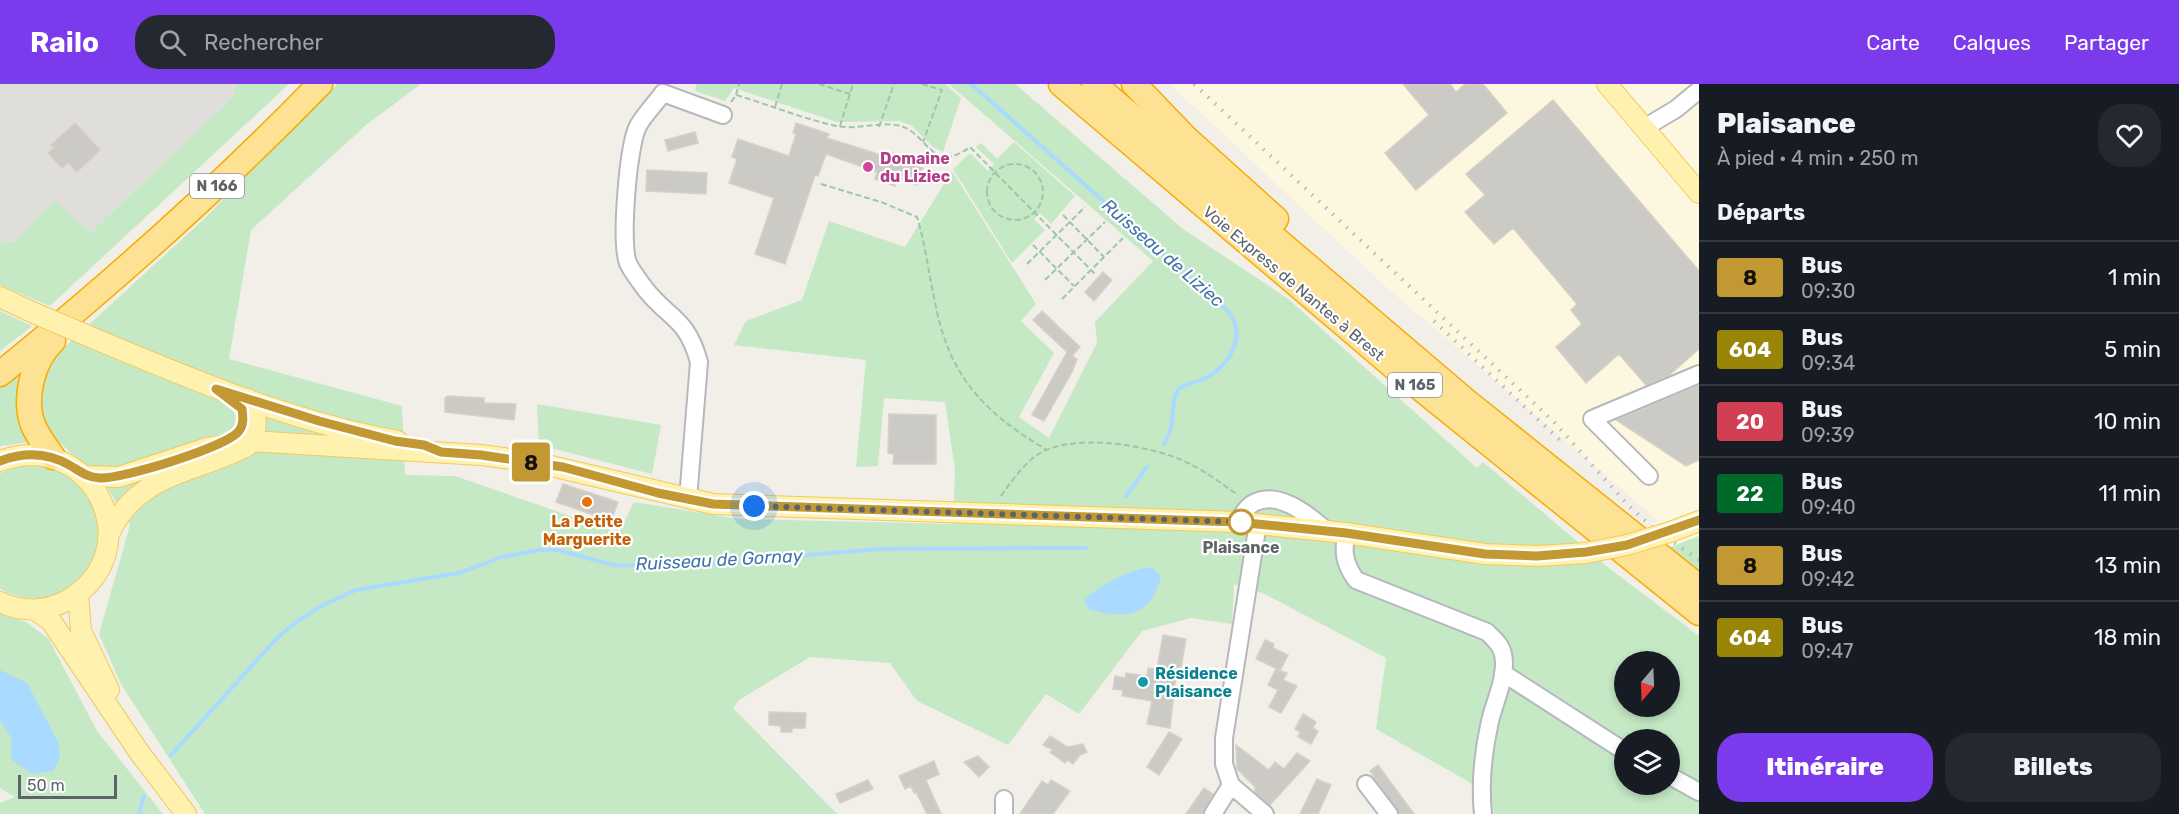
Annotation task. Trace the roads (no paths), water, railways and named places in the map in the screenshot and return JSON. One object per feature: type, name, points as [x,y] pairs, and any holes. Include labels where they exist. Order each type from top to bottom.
[{"type":"highway","name":"N 166","points":[[0,366],[105,276],[310,84]]},
{"type":"highway","name":"N 166","points":[[0,374],[110,284],[258,148],[320,84]]},
{"type":"highway","name":"Voie Express de Nantes à Brest","points":[[1061,84],[1394,368],[1699,613]]},
{"type":"highway","name":"Voie Express de Nantes à Brest","points":[[1094,84],[1362,314],[1699,588]]},
{"type":"highway","points":[[1134,84],[1187,139],[1353,290],[1362,314]]},
{"type":"highway","points":[[53,457],[32,423],[29,407],[36,364],[47,347],[110,284]]},
{"type":"main road","points":[[1607,84],[1699,193]]},
{"type":"main road","points":[[4,300],[216,389],[330,424],[395,441],[424,445],[441,452]]},
{"type":"main road","points":[[85,476],[119,477],[207,448],[235,436],[243,425],[242,409],[216,389]]},
{"type":"main road","points":[[0,603],[35,610],[58,605],[78,594],[94,578],[105,557],[109,534],[118,513],[133,499],[154,483],[236,452],[251,441],[256,426],[256,413],[248,399]]},
{"type":"main road","points":[[207,448],[251,441],[481,455],[563,467],[688,499],[724,504],[1237,522],[1337,532],[1485,554],[1537,556],[1586,552],[1627,545],[1674,531],[1699,520]]},
{"type":"main road","points":[[188,470],[263,454],[342,448]]},
{"type":"main road","points":[[0,461],[15,456],[36,454],[53,457],[85,476],[98,493],[106,513],[109,534]]},
{"type":"main road","points":[[78,594],[81,631],[139,752]]},
{"type":"main road","points":[[35,610],[51,621],[139,752],[186,814]]},
{"type":"street","points":[[1644,128],[1676,109],[1699,90]]},
{"type":"street","points":[[688,499],[699,372],[693,340],[682,323],[645,288],[628,262],[623,237],[633,143],[638,127],[663,93],[723,115]]},
{"type":"street","points":[[1649,476],[1592,420],[1699,374]]},
{"type":"street","points":[[1237,522],[1251,504],[1262,499],[1282,502],[1304,511],[1337,532],[1345,565],[1356,580],[1487,632],[1497,641],[1503,653],[1503,673],[1489,725],[1483,766],[1483,814]]},
{"type":"street","points":[[1258,524],[1224,738],[1224,764],[1231,785],[1265,814]]},
{"type":"street","points":[[1503,673],[1614,745]]},
{"type":"street","points":[[1680,782],[1699,792]]},
{"type":"street","points":[[1366,784],[1389,814]]},
{"type":"street","points":[[1213,814],[1231,785]]},
{"type":"water","points":[[1152,567],[1161,576],[1156,590],[1143,608],[1124,614],[1088,609],[1084,600],[1099,589],[1125,575]]},
{"type":"water","points":[[0,670],[27,683],[58,742],[60,757],[53,771],[33,774],[13,761],[12,739],[0,720]]},
{"type":"waterway","name":"Ruisseau de Liziec","points":[[971,84],[1228,311],[1234,321],[1236,340],[1228,358],[1213,373],[1204,379],[1183,386],[1176,393],[1171,429],[1164,444]]},
{"type":"waterway","name":"Ruisseau de Liziec","points":[[1126,496],[1147,467]]},
{"type":"waterway","name":"Ruisseau de Gornay","points":[[171,755],[278,637],[323,605],[356,590],[459,573],[502,557],[540,550],[556,550],[614,565],[680,566],[879,549],[1086,548]]},
{"type":"waterway","name":"Ruisseau de Gornay","points":[[139,814],[144,796]]},
{"type":"railway","points":[[1194,84],[1554,422],[1626,503],[1652,527],[1699,560]]},
{"type":"railway","points":[[1434,321],[1565,445]]},
{"type":"place","name":"Domaine du Liziec","points":[[868,167]]},
{"type":"place","name":"La Petite Marguerite","points":[[587,502]]},
{"type":"place","name":"Plaisance","points":[[1241,522]]},
{"type":"place","name":"Résidence Plaisance","points":[[1143,682]]}]
